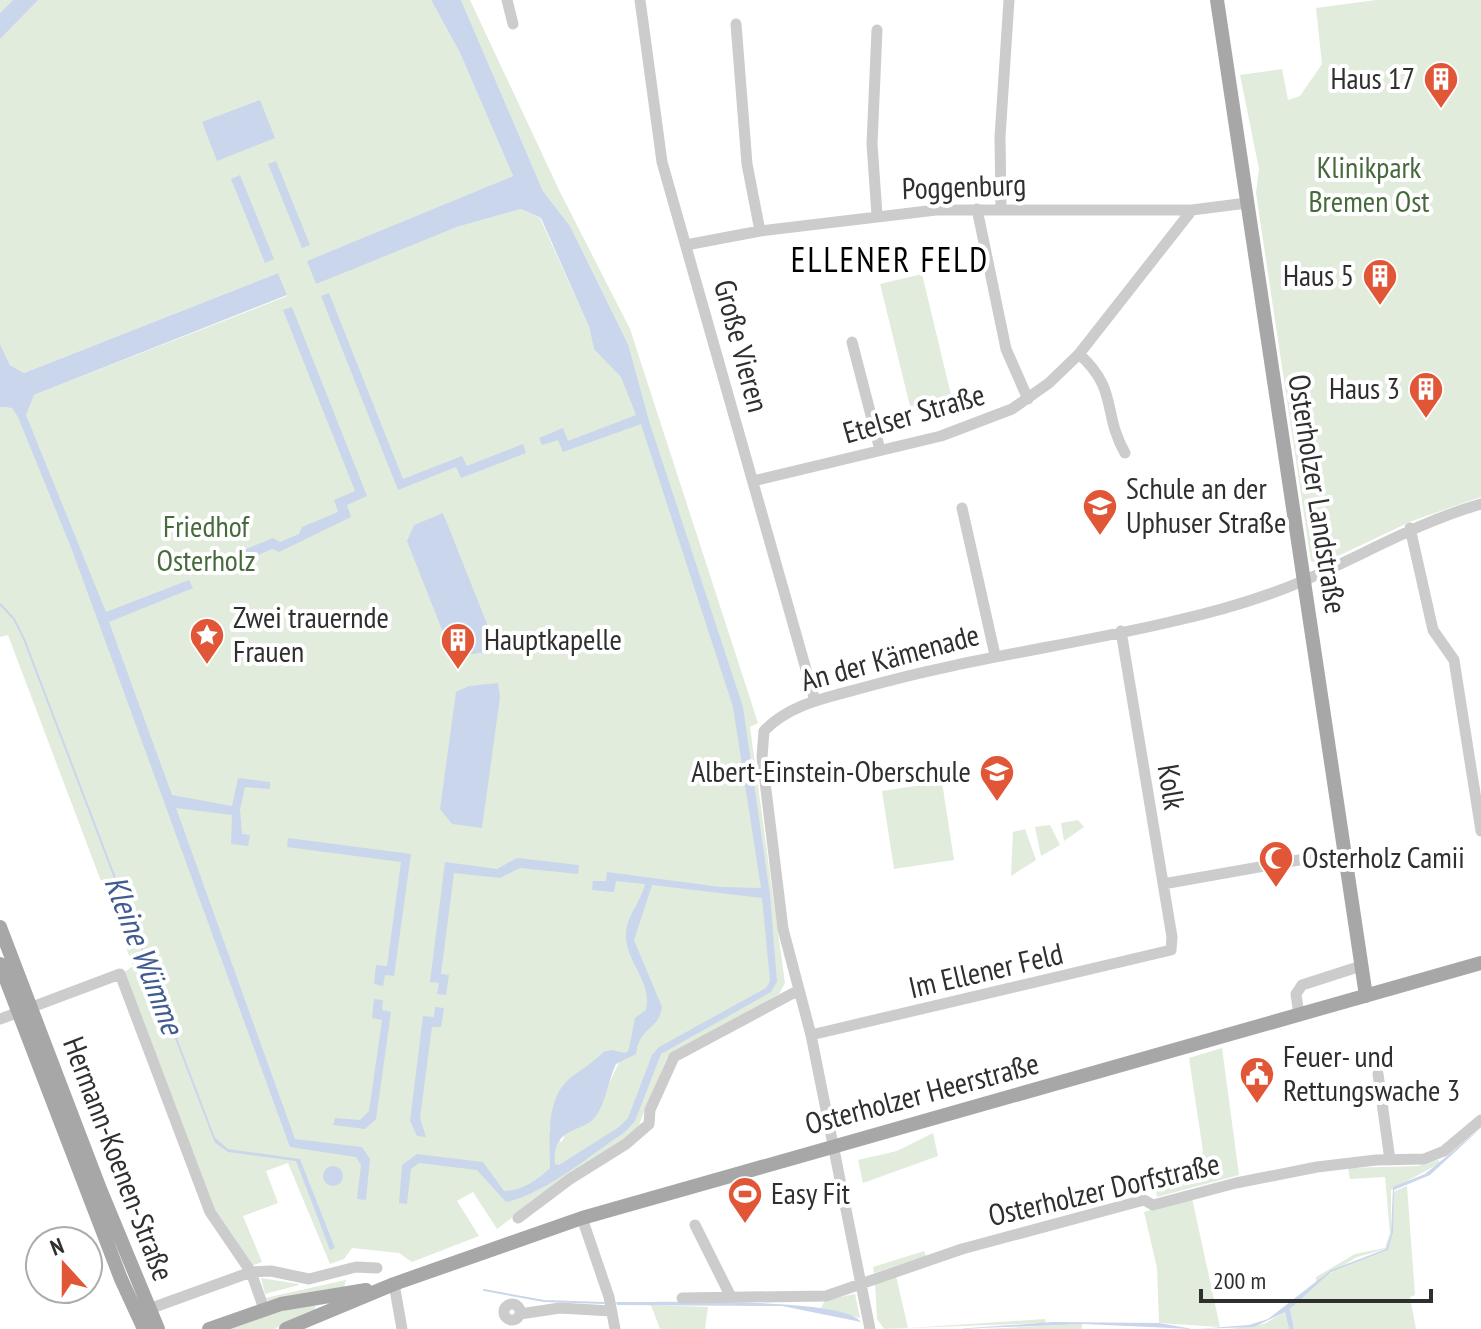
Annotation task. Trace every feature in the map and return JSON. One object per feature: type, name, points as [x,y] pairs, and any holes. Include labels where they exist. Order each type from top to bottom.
[{"type":"main road","name":"Osterholzer Landstraße","points":[[1217,0],[1366,996]]},
{"type":"main road","name":"Hermann-Koenen-Straße","points":[[0,927],[24,1010],[144,1329]]},
{"type":"main road","name":"Osterholzer Heerstraße","points":[[345,1299],[582,1218],[1481,963]]},
{"type":"main road","name":"Hermann-Koenen-Straße","points":[[0,964],[24,1010],[158,1329]]},
{"type":"main road","points":[[317,1297],[319,1316]]},
{"type":"main road","points":[[209,1329],[264,1309],[317,1297],[345,1299]]},
{"type":"main road","points":[[286,1329],[319,1316],[345,1299]]},
{"type":"street","points":[[507,0],[513,24]]},
{"type":"street","name":"Große Vieren","points":[[640,0],[662,162],[815,701]]},
{"type":"street","points":[[1001,208],[1000,137],[1009,0]]},
{"type":"street","points":[[736,24],[747,164],[760,231]]},
{"type":"street","points":[[877,30],[872,144],[877,215]]},
{"type":"street","name":"Poggenburg","points":[[686,245],[877,215],[1001,208],[1192,210],[1247,203]]},
{"type":"street","points":[[977,209],[1006,349],[1028,399]]},
{"type":"street","name":"Etelser Straße","points":[[753,481],[968,429],[1028,399],[1079,354],[1192,210]]},
{"type":"street","points":[[852,342],[880,450]]},
{"type":"street","points":[[1079,354],[1102,377],[1119,442],[1125,453]]},
{"type":"street","name":"An der Kämenade","points":[[870,1329],[811,1035],[783,929],[762,757],[764,731],[789,710],[815,701],[995,655],[1220,610],[1304,581],[1410,528],[1481,504]]},
{"type":"street","points":[[962,508],[995,655]]},
{"type":"street","points":[[1410,528],[1433,630],[1454,660],[1481,831]]},
{"type":"street","name":"Kolk","points":[[1121,631],[1171,950]]},
{"type":"street","points":[[1163,884],[1344,852]]},
{"type":"street","name":"Im Ellener Feld","points":[[811,1035],[1171,950]]},
{"type":"street","points":[[1299,1015],[1296,994],[1302,985],[1361,966]]},
{"type":"street","points":[[0,1019],[120,974],[210,1212],[251,1272],[264,1309]]},
{"type":"street","points":[[518,1218],[570,1179],[626,1144],[649,1124],[650,1110],[674,1057],[799,990]]},
{"type":"street","points":[[1378,1074],[1390,1160]]},
{"type":"street","name":"Osterholzer Dorfstraße","points":[[682,1298],[826,1296],[983,1243],[1144,1200],[1153,1205],[1236,1183],[1317,1167],[1434,1156],[1481,1120]]},
{"type":"street","points":[[582,1218],[615,1329]]},
{"type":"street","points":[[695,1225],[731,1297]]},
{"type":"street","points":[[149,1309],[251,1272],[271,1271],[309,1279],[356,1267],[377,1268]]},
{"type":"street","points":[[388,1286],[402,1329]]},
{"type":"street","points":[[520,1314],[560,1308],[611,1311]]},
{"type":"green space","name":"Friedhof Osterholz","points":[[0,0],[431,0],[460,53],[513,176],[308,261],[316,283],[457,227],[521,209],[540,218],[589,327],[594,349],[628,344],[570,226],[543,191],[461,0],[470,0],[559,190],[630,329],[758,723],[750,727],[785,983],[779,994],[667,1058],[638,1127],[631,1135],[550,1188],[497,1229],[473,1192],[457,1201],[479,1236],[412,1262],[399,1253],[352,1248],[344,1259],[330,1264],[288,1163],[266,1171],[278,1203],[243,1216],[262,1262],[246,1268],[216,1227],[123,973],[133,966],[8,635],[0,637],[0,407],[26,409],[34,395],[287,296],[278,273],[24,373],[10,365],[0,344]],"holes":[[[444,514],[466,655],[457,651],[411,536],[414,525]],[[467,688],[450,818],[445,813],[462,691]],[[603,1052],[621,1058],[597,1110],[565,1135],[562,1142],[551,1137],[550,1125],[560,1095]]]},
{"type":"green space","name":"Klinikpark Bremen Ost","points":[[1376,0],[1481,0],[1481,497],[1412,521],[1319,565],[1311,561],[1256,193],[1259,169],[1240,75],[1282,69],[1288,100],[1300,96],[1322,64],[1316,8]]},
{"type":"green space","points":[[922,274],[952,399],[911,410],[880,284]]},
{"type":"green space","points":[[942,782],[954,860],[894,869],[882,791]]},
{"type":"green space","points":[[1078,820],[1084,827],[1064,841],[1061,823]]},
{"type":"green space","points":[[1050,825],[1060,845],[1041,856],[1035,827]]},
{"type":"green space","points":[[1025,829],[1036,860],[1011,876],[1013,832]]},
{"type":"green space","points":[[1222,1048],[1239,1175],[1157,1197],[1155,1186],[1192,1174],[1203,1151],[1189,1058]]},
{"type":"green space","points":[[933,1133],[938,1156],[863,1183],[858,1160],[897,1151]]},
{"type":"green space","points":[[1438,1160],[1440,1163],[1391,1190],[1391,1233],[1386,1249],[1357,1257],[1316,1282],[1316,1277],[1355,1254],[1385,1248],[1390,1233],[1385,1177],[1350,1179],[1348,1168],[1418,1166]]},
{"type":"green space","points":[[1407,1186],[1415,1295],[1410,1297],[1416,1329],[1294,1329],[1290,1309],[1331,1272],[1388,1250],[1393,1233],[1393,1192]]},
{"type":"green space","points":[[1192,1198],[1220,1327],[1159,1323],[1157,1268],[1144,1212]]},
{"type":"green space","points":[[924,1251],[926,1256],[874,1273],[873,1267]]},
{"type":"green space","points":[[896,1276],[908,1328],[1045,1319],[1046,1323],[884,1329],[877,1319],[875,1283]]},
{"type":"green space","points":[[261,1278],[299,1284],[299,1285],[265,1294]]},
{"type":"green space","points":[[346,1280],[344,1287],[268,1301],[265,1298]]},
{"type":"green space","points":[[855,1294],[860,1318],[821,1308],[825,1300]]},
{"type":"green space","points":[[316,1303],[314,1312],[274,1329],[228,1329],[262,1314]]},
{"type":"green space","points":[[651,1305],[708,1307],[705,1329],[660,1329]]},
{"type":"green space","points":[[1285,1312],[1289,1329],[1229,1329],[1264,1324]]},
{"type":"green space","points":[[1082,1324],[1082,1329],[982,1329]]},
{"type":"water","points":[[13,0],[38,0],[0,39],[0,13]]},
{"type":"water","points":[[431,0],[461,0],[543,191],[570,226],[628,344],[649,421],[743,707],[770,895],[777,982],[771,992],[661,1054],[635,1121],[625,1132],[551,1183],[506,1202],[477,1170],[419,1163],[411,1169],[407,1204],[399,1203],[402,1165],[417,1154],[483,1162],[504,1191],[535,1181],[550,1168],[550,1121],[561,1088],[603,1052],[626,1053],[629,1049],[635,1018],[646,1010],[647,1000],[646,990],[628,948],[626,930],[645,884],[616,881],[614,892],[592,890],[593,881],[606,881],[607,872],[721,887],[761,888],[733,707],[641,424],[563,452],[558,440],[542,445],[539,438],[563,428],[568,441],[636,415],[621,377],[594,349],[589,327],[541,218],[521,209],[457,227],[316,284],[307,261],[513,176],[460,53]],"holes":[[[652,885],[762,898],[770,981],[766,988],[659,1047],[652,1055],[628,1118],[559,1165],[555,1164],[558,1143],[596,1116],[616,1064],[636,1054],[641,1038],[660,1015],[662,1007],[634,940]]]},
{"type":"water","points":[[260,100],[275,138],[217,161],[202,122]]},
{"type":"water","points":[[276,161],[310,245],[302,248],[268,164]]},
{"type":"water","points":[[240,175],[274,259],[265,263],[231,179]]},
{"type":"water","points":[[278,273],[287,295],[34,395],[26,415],[106,612],[189,580],[193,588],[109,622],[172,795],[232,806],[238,778],[270,782],[270,789],[245,787],[240,809],[242,834],[250,835],[248,846],[231,844],[232,815],[176,808],[295,1139],[362,1147],[370,1159],[366,1200],[357,1199],[361,1165],[356,1157],[290,1147],[72,550],[18,417],[12,408],[0,407],[0,344],[10,365],[24,373]]},
{"type":"water","points":[[329,293],[403,479],[462,456],[467,466],[523,444],[526,453],[461,478],[456,467],[398,490],[321,296]]},
{"type":"water","points":[[292,307],[367,496],[347,505],[351,517],[279,552],[272,549],[247,560],[244,550],[273,538],[280,542],[299,534],[302,527],[338,512],[334,500],[355,491],[283,310]]},
{"type":"water","points":[[443,513],[491,634],[494,651],[466,655],[450,650],[407,541],[414,525]]},
{"type":"water","points":[[498,683],[500,697],[482,828],[452,824],[440,809],[456,692],[469,686]]},
{"type":"water","points":[[288,838],[411,854],[394,976],[385,975],[383,986],[374,984],[376,965],[387,966],[401,862],[287,847]]},
{"type":"water","points":[[517,858],[579,865],[578,874],[520,868],[500,878],[454,873],[441,974],[449,975],[446,995],[437,994],[439,983],[430,982],[445,862],[497,869]]},
{"type":"water","points":[[374,999],[383,1000],[382,1010],[391,1012],[376,1119],[365,1129],[333,1125],[335,1118],[360,1120],[369,1111],[382,1020],[372,1018]]},
{"type":"water","points":[[435,1007],[444,1008],[441,1027],[432,1027],[420,1118],[426,1137],[417,1136],[410,1121],[423,1016],[434,1017]]},
{"type":"water","points":[[1481,1128],[1430,1175],[1394,1190],[1393,1233],[1388,1250],[1331,1272],[1290,1309],[1294,1329],[1289,1329],[1285,1312],[1254,1327],[1197,1329],[1249,1325],[1268,1319],[1331,1270],[1386,1249],[1391,1233],[1393,1187],[1425,1174]]},
{"type":"water","points":[[214,1137],[228,1149],[300,1159],[335,1248],[330,1250],[296,1161],[228,1152],[214,1142]]},
{"type":"water","points":[[333,1166],[340,1169],[343,1176],[340,1183],[333,1186],[326,1183],[323,1176],[326,1169]]},
{"type":"water","points":[[616,1302],[786,1305],[821,1308],[847,1314],[861,1322],[782,1306],[617,1305]]},
{"type":"water","points":[[1053,1322],[1159,1323],[1193,1329],[1084,1324],[955,1329]]},
{"type":"waterway","name":"Kleine Wümme","points":[[0,604],[14,619],[24,639],[214,1138]]},
{"type":"waterway","points":[[484,1290],[544,1301],[604,1303]]},
{"type":"place","name":"Haus 17","points":[[1441,110]]},
{"type":"place","name":"Haus 5","points":[[1380,307]]},
{"type":"place","name":"Haus 3","points":[[1426,420]]},
{"type":"place","name":"Schule an der Uphuser Straße","points":[[1100,537]]},
{"type":"place","name":"Zwei trauernde Frauen","points":[[207,666]]},
{"type":"place","name":"Hauptkapelle","points":[[458,671]]},
{"type":"place","name":"Albert-Einstein-Oberschule","points":[[997,803]]},
{"type":"place","name":"Osterholz Camii","points":[[1276,889]]},
{"type":"place","name":"Feuer- und Rettungswache 3","points":[[1257,1105]]},
{"type":"place","name":"Easy Fit","points":[[745,1225]]},
{"type":"district","name":"ELLENER FELD","points":[[890,260]]}]
